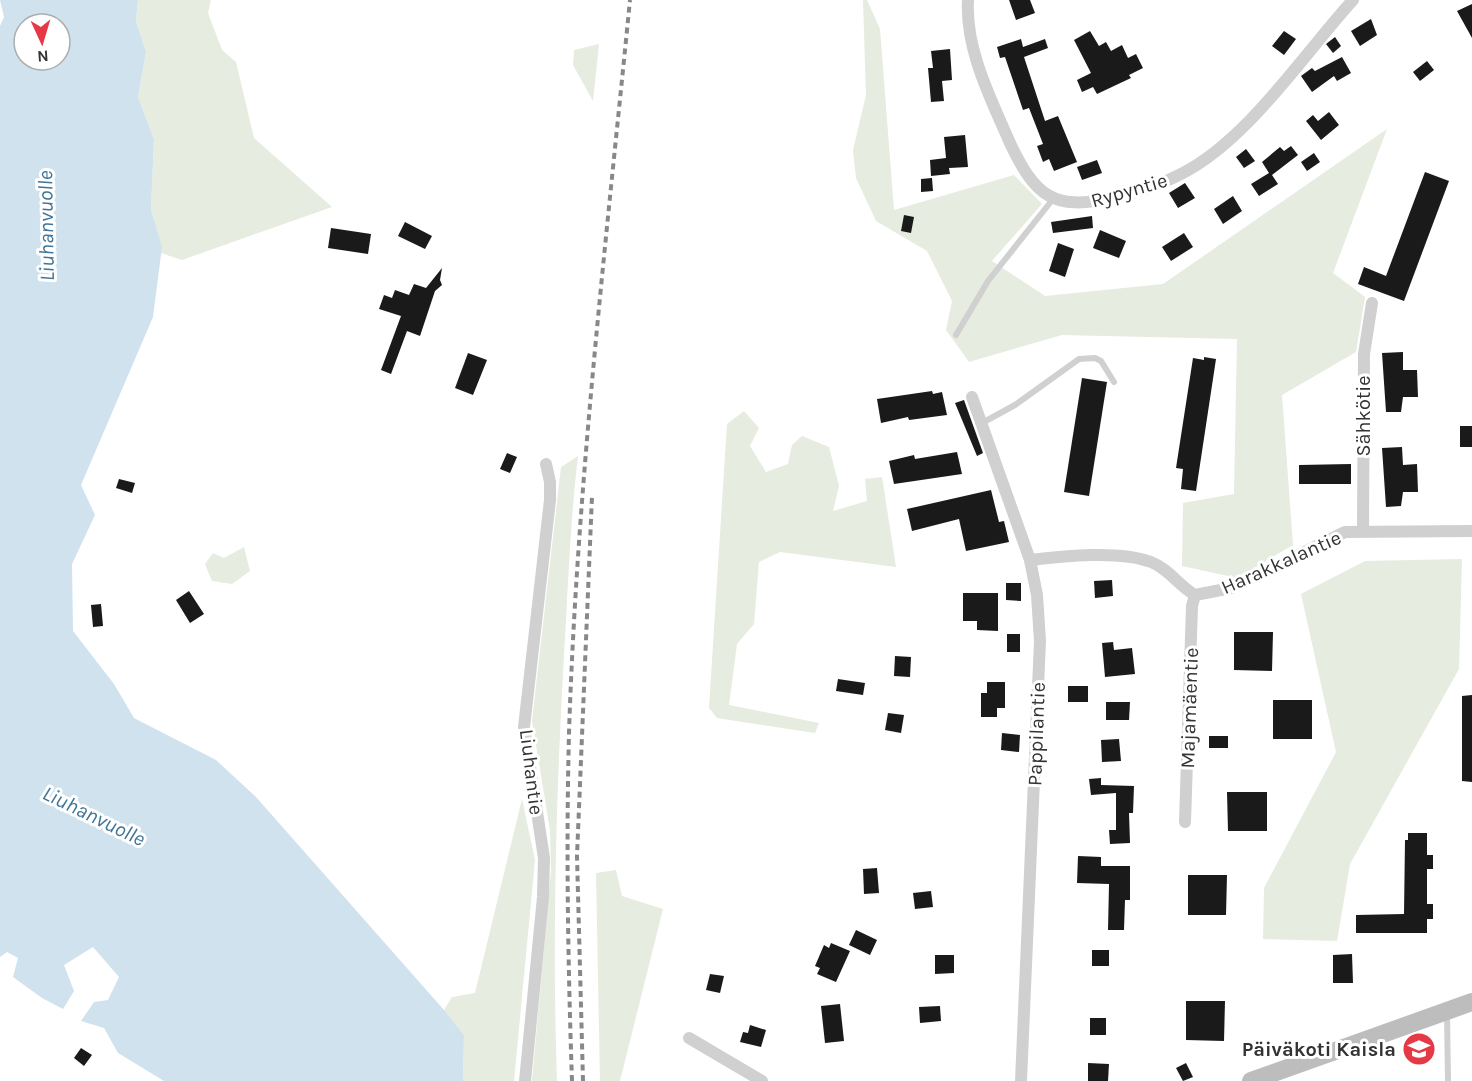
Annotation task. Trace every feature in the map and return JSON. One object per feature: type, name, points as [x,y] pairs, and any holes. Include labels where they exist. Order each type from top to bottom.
[{"type":"street","points":[[968,0],[967,20],[973,48],[996,111],[1025,173],[1053,199]]},
{"type":"street","name":"Rypyntie","points":[[1053,199],[1068,204],[1085,204],[1125,195],[1181,175],[1210,156],[1235,134],[1278,88],[1353,0]]},
{"type":"street","name":"Sähkötie","points":[[1364,531],[1364,354],[1372,303]]},
{"type":"street","name":"Pappilantie","points":[[972,397],[1030,560],[1037,595],[1040,641],[1021,1081]]},
{"type":"street","name":"Liuhantie","points":[[525,1081],[543,897],[544,858],[524,727],[550,500],[550,482],[546,464]]},
{"type":"street","name":"Harakkalantie","points":[[1030,560],[1109,557],[1151,562],[1172,575],[1195,595],[1231,588],[1345,532],[1472,531]]},
{"type":"street","name":"Majamäentie","points":[[1185,822],[1192,606],[1195,595]]},
{"type":"street","points":[[1251,1081],[1472,1002]]},
{"type":"street","points":[[689,1038],[762,1081]]},
{"type":"lane","points":[[956,335],[988,281],[1053,199]]},
{"type":"lane","points":[[982,423],[1015,405],[1078,359],[1095,358],[1101,361],[1114,382]]},
{"type":"lane","points":[[1446,1010],[1448,1081]]},
{"type":"shaded area","points":[[138,0],[211,0],[208,13],[222,50],[236,62],[254,138],[332,207],[182,260],[161,253],[151,210],[154,139],[138,97],[146,52],[136,21]]},
{"type":"shaded area","points":[[863,0],[867,0],[880,29],[894,210],[1014,175],[1042,204],[992,261],[1045,296],[1163,284],[1387,129],[1333,273],[1365,297],[1356,352],[1282,395],[1293,545],[1237,578],[1182,566],[1183,503],[1234,494],[1237,339],[1062,335],[969,362],[946,330],[952,301],[927,251],[876,221],[856,178],[853,150],[866,95]]},
{"type":"shaded area","points":[[599,44],[593,101],[573,65],[574,50]]},
{"type":"shaded area","points":[[744,411],[759,428],[750,446],[766,472],[788,464],[792,445],[802,436],[829,447],[839,486],[833,511],[867,501],[865,479],[882,477],[896,567],[780,552],[759,562],[754,624],[737,644],[729,705],[819,723],[815,733],[717,718],[709,708],[727,424]]},
{"type":"shaded area","points":[[578,456],[561,708],[557,814],[555,974],[557,1081],[532,1081],[551,870],[550,830],[532,721],[561,467]]},
{"type":"shaded area","points":[[244,547],[250,571],[232,584],[212,581],[205,564],[213,553],[224,558]]},
{"type":"shaded area","points":[[1462,559],[1459,669],[1350,864],[1337,941],[1263,939],[1264,888],[1336,752],[1301,594],[1365,561]]},
{"type":"shaded area","points":[[522,799],[535,860],[514,1081],[463,1081],[464,1035],[444,1010],[452,997],[475,993]]},
{"type":"shaded area","points":[[616,870],[622,896],[663,909],[620,1081],[600,1081],[596,873]]},
{"type":"water","name":"Liuhanvuolle","points":[[0,0],[138,0],[136,21],[146,52],[138,97],[154,139],[151,210],[162,247],[153,317],[81,485],[95,515],[72,564],[73,631],[114,684],[134,718],[216,760],[256,797],[444,1010],[464,1035],[463,1081],[164,1081],[118,1053],[104,1028],[81,1021],[94,1002],[108,1000],[119,977],[93,947],[64,965],[74,991],[63,1009],[42,998],[13,977],[18,958],[7,952],[0,957],[0,26],[4,17]]},
{"type":"building","points":[[1009,0],[1030,0],[1035,13],[1016,20]]},
{"type":"building","points":[[1472,4],[1472,38],[1457,11]]},
{"type":"building","points":[[1371,19],[1377,35],[1360,46],[1351,31]]},
{"type":"building","points":[[1090,31],[1099,46],[1106,42],[1111,51],[1122,45],[1128,58],[1136,54],[1143,68],[1129,75],[1131,78],[1097,94],[1093,87],[1082,92],[1077,80],[1091,73],[1074,40]]},
{"type":"building","points":[[1284,31],[1296,39],[1284,55],[1272,46]]},
{"type":"building","points":[[1335,37],[1341,46],[1333,53],[1326,44]]},
{"type":"building","points":[[1021,39],[1023,47],[1045,39],[1048,48],[1024,57],[1045,121],[1058,116],[1077,162],[1054,171],[1049,159],[1043,162],[1037,146],[1043,144],[1029,108],[1023,110],[1005,57],[1000,58],[997,47]]},
{"type":"building","points":[[950,49],[952,80],[942,81],[944,101],[931,102],[928,68],[933,68],[931,51]]},
{"type":"building","points":[[1342,57],[1351,73],[1337,81],[1334,76],[1312,92],[1301,76],[1312,68],[1315,71]]},
{"type":"building","points":[[1427,61],[1434,70],[1420,81],[1413,72]]},
{"type":"building","points":[[1329,112],[1339,125],[1321,140],[1306,121],[1313,115],[1318,121]]},
{"type":"building","points":[[965,135],[968,167],[949,168],[950,174],[931,176],[930,160],[946,158],[944,137]]},
{"type":"building","points":[[1291,146],[1298,155],[1272,175],[1278,184],[1259,196],[1251,184],[1269,173],[1262,162],[1280,147],[1284,151]]},
{"type":"building","points":[[1246,149],[1255,161],[1244,168],[1236,157]]},
{"type":"building","points":[[1314,153],[1320,162],[1307,171],[1301,162]]},
{"type":"building","points":[[1097,160],[1102,173],[1082,180],[1077,167]]},
{"type":"building","points":[[1425,172],[1449,181],[1404,301],[1358,284],[1364,267],[1386,276]]},
{"type":"building","points":[[932,178],[933,191],[921,192],[921,179]]},
{"type":"building","points":[[1185,183],[1195,198],[1178,208],[1169,193]]},
{"type":"building","points":[[1233,196],[1242,211],[1223,224],[1214,209]]},
{"type":"building","points":[[904,215],[914,217],[911,233],[901,231]]},
{"type":"building","points":[[1092,216],[1093,228],[1053,233],[1051,222]]},
{"type":"building","points":[[405,222],[432,236],[425,249],[398,236]]},
{"type":"building","points":[[331,228],[371,234],[368,254],[328,248]]},
{"type":"building","points":[[1100,230],[1126,241],[1119,258],[1093,248]]},
{"type":"building","points":[[1184,233],[1193,247],[1171,261],[1162,247]]},
{"type":"building","points":[[1058,243],[1074,249],[1065,277],[1049,271]]},
{"type":"building","points":[[442,268],[440,280],[442,285],[435,291],[420,336],[407,331],[391,374],[381,370],[401,316],[379,309],[384,295],[392,298],[395,290],[409,295],[414,284],[426,288]]},
{"type":"building","points":[[1403,352],[1403,370],[1417,370],[1418,397],[1403,397],[1401,412],[1386,412],[1382,353]]},
{"type":"building","points":[[468,353],[487,360],[473,395],[455,388]]},
{"type":"building","points":[[1204,357],[1216,359],[1196,491],[1181,489],[1183,469],[1176,468],[1193,358],[1204,360]]},
{"type":"building","points":[[1082,378],[1107,382],[1089,496],[1064,492]]},
{"type":"building","points":[[932,391],[933,394],[942,392],[947,415],[909,420],[908,417],[881,423],[877,399]]},
{"type":"building","points":[[964,400],[983,453],[977,456],[955,403]]},
{"type":"building","points":[[1460,426],[1472,426],[1472,447],[1460,447]]},
{"type":"building","points":[[1402,447],[1403,465],[1417,464],[1418,492],[1403,492],[1401,506],[1386,507],[1382,448]]},
{"type":"building","points":[[957,452],[962,474],[894,484],[889,461],[914,455],[915,459]]},
{"type":"building","points":[[507,453],[517,457],[510,473],[500,469]]},
{"type":"building","points":[[1351,464],[1351,484],[1299,484],[1299,465]]},
{"type":"building","points":[[119,479],[135,483],[132,493],[116,488]]},
{"type":"building","points":[[991,490],[999,522],[1004,521],[1009,542],[966,551],[959,519],[912,531],[907,509]]},
{"type":"building","points":[[1112,580],[1113,596],[1095,598],[1094,581]]},
{"type":"building","points":[[1006,583],[1021,583],[1021,601],[1006,600]]},
{"type":"building","points":[[189,591],[204,614],[190,623],[176,600]]},
{"type":"building","points":[[963,593],[998,593],[998,631],[977,630],[977,621],[963,621]]},
{"type":"building","points":[[101,604],[103,626],[93,627],[91,605]]},
{"type":"building","points":[[1234,632],[1273,632],[1272,671],[1234,670]]},
{"type":"building","points":[[1007,634],[1020,634],[1020,652],[1007,652]]},
{"type":"building","points":[[1113,642],[1114,650],[1132,648],[1135,674],[1105,677],[1102,643]]},
{"type":"building","points":[[895,656],[911,657],[910,677],[894,676]]},
{"type":"building","points":[[838,679],[865,683],[863,695],[836,691]]},
{"type":"building","points":[[987,682],[1005,682],[1005,708],[997,708],[997,717],[981,717],[981,693],[987,693]]},
{"type":"building","points":[[1068,686],[1088,686],[1088,702],[1068,702]]},
{"type":"building","points":[[1472,695],[1472,782],[1462,781],[1462,696]]},
{"type":"building","points":[[1273,700],[1312,700],[1312,739],[1273,739]]},
{"type":"building","points":[[1106,702],[1130,702],[1129,720],[1106,720]]},
{"type":"building","points":[[888,713],[904,715],[901,733],[885,730]]},
{"type":"building","points":[[1002,733],[1020,735],[1019,752],[1001,750]]},
{"type":"building","points":[[1209,736],[1228,736],[1228,748],[1209,748]]},
{"type":"building","points":[[1119,739],[1121,761],[1102,762],[1101,740]]},
{"type":"building","points":[[1101,778],[1101,785],[1134,786],[1133,813],[1129,813],[1130,843],[1110,844],[1109,830],[1116,830],[1116,793],[1091,795],[1089,779]]},
{"type":"building","points":[[1227,792],[1267,792],[1267,831],[1228,831]]},
{"type":"building","points":[[1408,833],[1427,833],[1427,855],[1433,855],[1433,869],[1427,869],[1427,904],[1433,904],[1433,919],[1427,919],[1427,933],[1356,933],[1356,915],[1404,914],[1405,840],[1408,840]]},
{"type":"building","points":[[1078,856],[1101,857],[1101,866],[1130,866],[1130,900],[1125,900],[1124,930],[1108,930],[1109,884],[1077,883]]},
{"type":"building","points":[[877,868],[879,893],[864,894],[863,869]]},
{"type":"building","points":[[1188,875],[1227,875],[1226,915],[1188,915]]},
{"type":"building","points":[[931,891],[933,907],[915,909],[913,893]]},
{"type":"building","points":[[856,930],[877,940],[870,955],[849,945]]},
{"type":"building","points":[[831,943],[850,951],[836,982],[817,974],[820,968],[815,966],[824,945],[829,948]]},
{"type":"building","points":[[1092,950],[1109,950],[1109,966],[1092,966]]},
{"type":"building","points":[[1352,954],[1353,983],[1333,983],[1333,955]]},
{"type":"building","points":[[935,955],[954,955],[954,973],[935,974]]},
{"type":"building","points":[[710,974],[724,976],[720,993],[706,990]]},
{"type":"building","points":[[1186,1001],[1225,1001],[1224,1041],[1186,1040]]},
{"type":"building","points":[[840,1004],[844,1041],[825,1043],[821,1006]]},
{"type":"building","points":[[940,1006],[941,1021],[920,1023],[919,1007]]},
{"type":"building","points":[[1090,1018],[1106,1018],[1106,1035],[1090,1035]]},
{"type":"building","points":[[750,1025],[766,1030],[761,1047],[740,1042],[743,1032],[748,1033]]},
{"type":"building","points":[[81,1048],[92,1055],[84,1066],[74,1058]]},
{"type":"building","points":[[1088,1063],[1109,1064],[1108,1081],[1088,1081]]},
{"type":"building","points":[[1186,1063],[1193,1077],[1183,1081],[1176,1068]]},
{"type":"railway","points":[[572,1081],[568,820],[573,641],[585,457],[630,0]]},
{"type":"railway","points":[[583,1081],[577,856],[592,496]]},
{"type":"place","name":"Päiväkoti Kaisla","points":[[1419,1049]]}]
